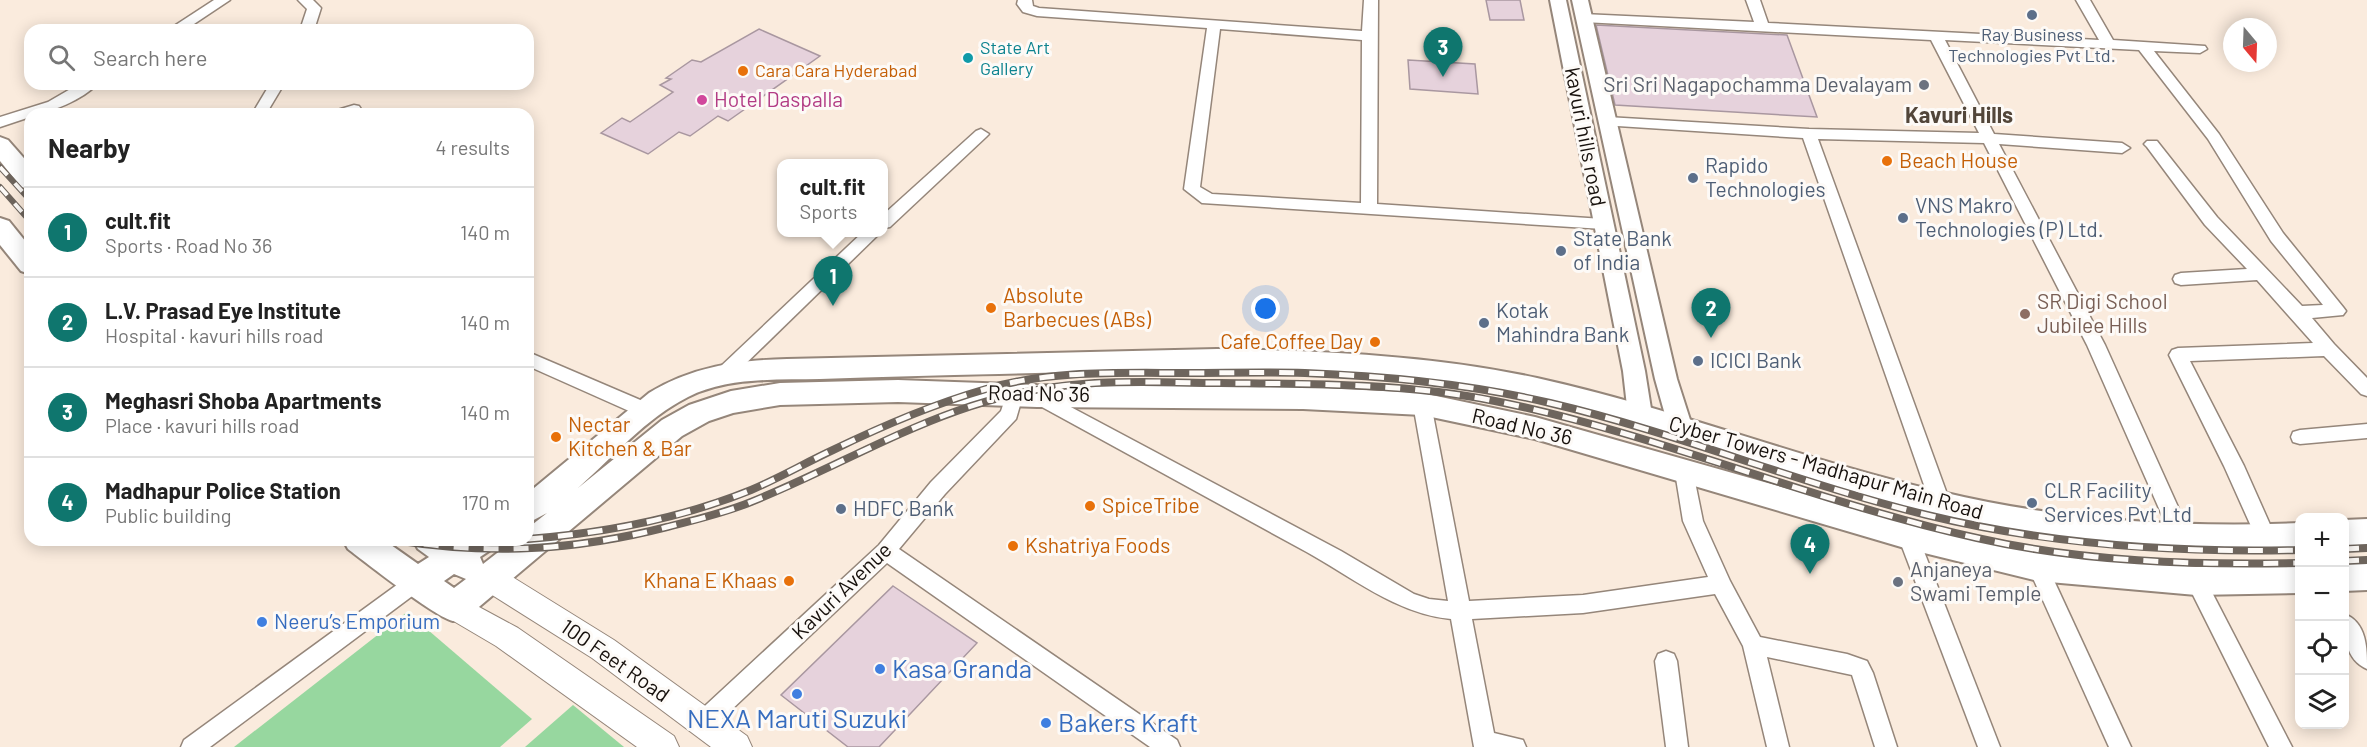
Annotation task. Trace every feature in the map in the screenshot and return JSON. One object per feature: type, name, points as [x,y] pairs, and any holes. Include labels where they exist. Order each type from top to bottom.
[{"type":"main road","points":[[0,145],[24,174]]},
{"type":"main road","points":[[0,227],[24,257]]},
{"type":"main road","points":[[1290,397],[1294,361]]},
{"type":"main road","name":"Road No 36","points":[[534,506],[645,410],[679,390],[726,372],[1023,363],[1294,361],[1355,363],[1539,389],[1640,415]]},
{"type":"main road","name":"Road No 36","points":[[534,542],[672,428],[699,412],[731,402],[780,394],[898,391],[1026,396],[1290,397],[1422,404],[1535,428],[1685,472]]},
{"type":"main road","name":"Cyber Towers - Madhapur Main Road","points":[[1640,415],[1829,474],[1941,504],[2041,525],[2110,534],[2182,538],[2295,536]]},
{"type":"main road","name":"Cyber Towers - Madhapur Main Road","points":[[1685,472],[1908,536],[2038,567],[2196,581],[2295,579]]},
{"type":"main road","points":[[2349,533],[2367,532]]},
{"type":"main road","points":[[367,546],[455,607]]},
{"type":"main road","name":"Road No 36","points":[[455,607],[530,546]]},
{"type":"main road","points":[[416,582],[441,548],[490,579]]},
{"type":"main road","points":[[2349,577],[2367,576]]},
{"type":"main road","name":"100 Feet Road","points":[[490,579],[603,649],[736,747]]},
{"type":"main road","name":"100 Feet Road","points":[[455,607],[507,637],[663,747]]},
{"type":"street","points":[[185,24],[223,0]]},
{"type":"street","points":[[305,0],[314,8],[309,24]]},
{"type":"street","points":[[1025,0],[1024,4],[1028,9],[1037,12],[1369,36]]},
{"type":"street","points":[[1369,210],[1371,0]]},
{"type":"street","name":"kavuri hills road","points":[[1558,0],[1632,361],[1640,415]]},
{"type":"street","points":[[1753,0],[1762,27]]},
{"type":"street","points":[[2083,0],[2108,43]]},
{"type":"street","name":"kavuri hills road","points":[[1681,429],[1662,362],[1581,9],[1762,27],[2200,49]]},
{"type":"street","points":[[1214,26],[1192,189],[1195,193],[1208,199],[1603,224]]},
{"type":"street","points":[[1935,34],[2096,345],[2182,538]]},
{"type":"street","points":[[2142,45],[2214,137],[2277,237],[2337,311],[2298,312]]},
{"type":"street","points":[[44,108],[79,90]]},
{"type":"street","points":[[263,108],[273,90]]},
{"type":"street","points":[[0,122],[24,114]]},
{"type":"street","points":[[1607,122],[1809,134],[1987,138],[2122,148]]},
{"type":"street","points":[[888,219],[981,134]]},
{"type":"street","points":[[1809,134],[1941,504]]},
{"type":"street","points":[[2152,144],[2211,221],[2298,312],[2328,349],[2367,389]]},
{"type":"street","points":[[726,372],[868,237]]},
{"type":"street","points":[[2181,279],[2260,274]]},
{"type":"street","points":[[2266,538],[2234,466],[2178,355],[2328,349]]},
{"type":"street","points":[[1632,361],[1662,362]]},
{"type":"street","points":[[534,362],[645,410]]},
{"type":"street","points":[[1026,396],[1334,557],[1407,600],[1429,608],[1460,611],[1583,604],[1721,584]]},
{"type":"street","name":"Kavuri Avenue","points":[[702,723],[886,551],[938,488],[1026,396]]},
{"type":"street","points":[[1422,404],[1485,745],[1515,747]]},
{"type":"street","points":[[2300,437],[2367,430]]},
{"type":"street","points":[[1685,472],[1693,521],[1721,584],[1753,645],[1778,747]]},
{"type":"street","points":[[1908,536],[1989,747]]},
{"type":"street","points":[[886,551],[1169,747]]},
{"type":"street","points":[[2038,567],[2120,747]]},
{"type":"street","points":[[2196,581],[2281,747]]},
{"type":"street","points":[[192,747],[416,582]]},
{"type":"street","points":[[2349,631],[2367,659]]},
{"type":"street","points":[[1753,645],[1847,664],[1859,669],[1886,747]]},
{"type":"street","points":[[1666,660],[1677,747]]},
{"type":"green space","points":[[407,612],[532,719],[500,747],[234,747]]},
{"type":"green space","points":[[573,705],[624,747],[525,747]]},
{"type":"building","points":[[1486,0],[1520,0],[1524,20],[1490,20]]},
{"type":"building","points":[[1596,25],[1787,35],[1817,117],[1615,105]]},
{"type":"building","name":"Hotel Daspalla","points":[[759,29],[820,56],[728,121],[718,116],[690,136],[679,132],[648,154],[601,133],[622,118],[630,122],[673,92],[660,85],[671,79],[666,78],[692,60],[701,62]]},
{"type":"building","points":[[1408,60],[1475,64],[1478,94],[1410,89]]},
{"type":"building","name":"Kasa Granda","points":[[893,586],[977,643],[879,747],[848,747],[781,695]]},
{"type":"railway","points":[[0,167],[24,193]]},
{"type":"railway","points":[[0,187],[24,214]]},
{"type":"railway","points":[[534,538],[613,529],[697,509],[772,481],[908,416],[947,401],[1011,383],[1035,378],[1085,374],[1305,373],[1397,379],[1520,396],[1598,415],[1880,503],[2019,534],[2159,548],[2295,550]]},
{"type":"railway","points":[[441,546],[531,548],[565,546],[632,535],[741,506],[912,429],[951,413],[993,400],[1036,390],[1083,384],[1152,382],[1358,386],[1461,395],[1556,415],[1617,431],[1856,506],[1977,538],[2097,557],[2178,562],[2295,563]]},
{"type":"railway","points":[[2349,549],[2367,548]]},
{"type":"railway","points":[[2349,561],[2367,560]]},
{"type":"place","name":"Ray Business Technologies Pvt Ltd.","points":[[2032,15]]},
{"type":"place","name":"State Art Gallery","points":[[968,58]]},
{"type":"place","name":"Cara Cara Hyderabad","points":[[743,71]]},
{"type":"place","name":"Meghasri Shoba Apartments","points":[[1443,77]]},
{"type":"place","name":"Sri Sri Nagapochamma Devalayam","points":[[1924,85]]},
{"type":"place","name":"Hotel Daspalla","points":[[702,100]]},
{"type":"place","name":"Beach House","points":[[1887,161]]},
{"type":"place","name":"Rapido Technologies","points":[[1693,178]]},
{"type":"place","name":"VNS Makro Technologies (P) Ltd.","points":[[1903,218]]},
{"type":"place","name":"State Bank of India","points":[[1561,251]]},
{"type":"place","name":"cult.fit","points":[[833,306]]},
{"type":"place","name":"Absolute Barbecues (ABs)","points":[[991,308]]},
{"type":"place","name":"SR Digi School Jubilee Hills","points":[[2025,314]]},
{"type":"place","name":"Kotak Mahindra Bank","points":[[1484,323]]},
{"type":"place","name":"L.V. Prasad Eye Institute","points":[[1711,338]]},
{"type":"place","name":"Cafe Coffee Day","points":[[1375,342]]},
{"type":"place","name":"ICICI Bank","points":[[1698,361]]},
{"type":"place","name":"Nectar Kitchen & Bar","points":[[556,437]]},
{"type":"place","name":"CLR Facility Services Pvt Ltd","points":[[2032,503]]},
{"type":"place","name":"SpiceTribe","points":[[1090,506]]},
{"type":"place","name":"HDFC Bank","points":[[841,509]]},
{"type":"place","name":"Kshatriya Foods","points":[[1013,546]]},
{"type":"place","name":"Madhapur Police Station","points":[[1810,574]]},
{"type":"place","name":"Khana E Khaas","points":[[789,581]]},
{"type":"place","name":"Anjaneya Swami Temple","points":[[1898,582]]},
{"type":"place","name":"Neeru’s Emporium","points":[[262,622]]},
{"type":"place","name":"Kasa Granda","points":[[880,669]]},
{"type":"place","name":"NEXA Maruti Suzuki","points":[[797,694]]},
{"type":"place","name":"Bakers Kraft","points":[[1046,723]]},
{"type":"district","name":"Kavuri Hills","points":[[1959,115]]}]
